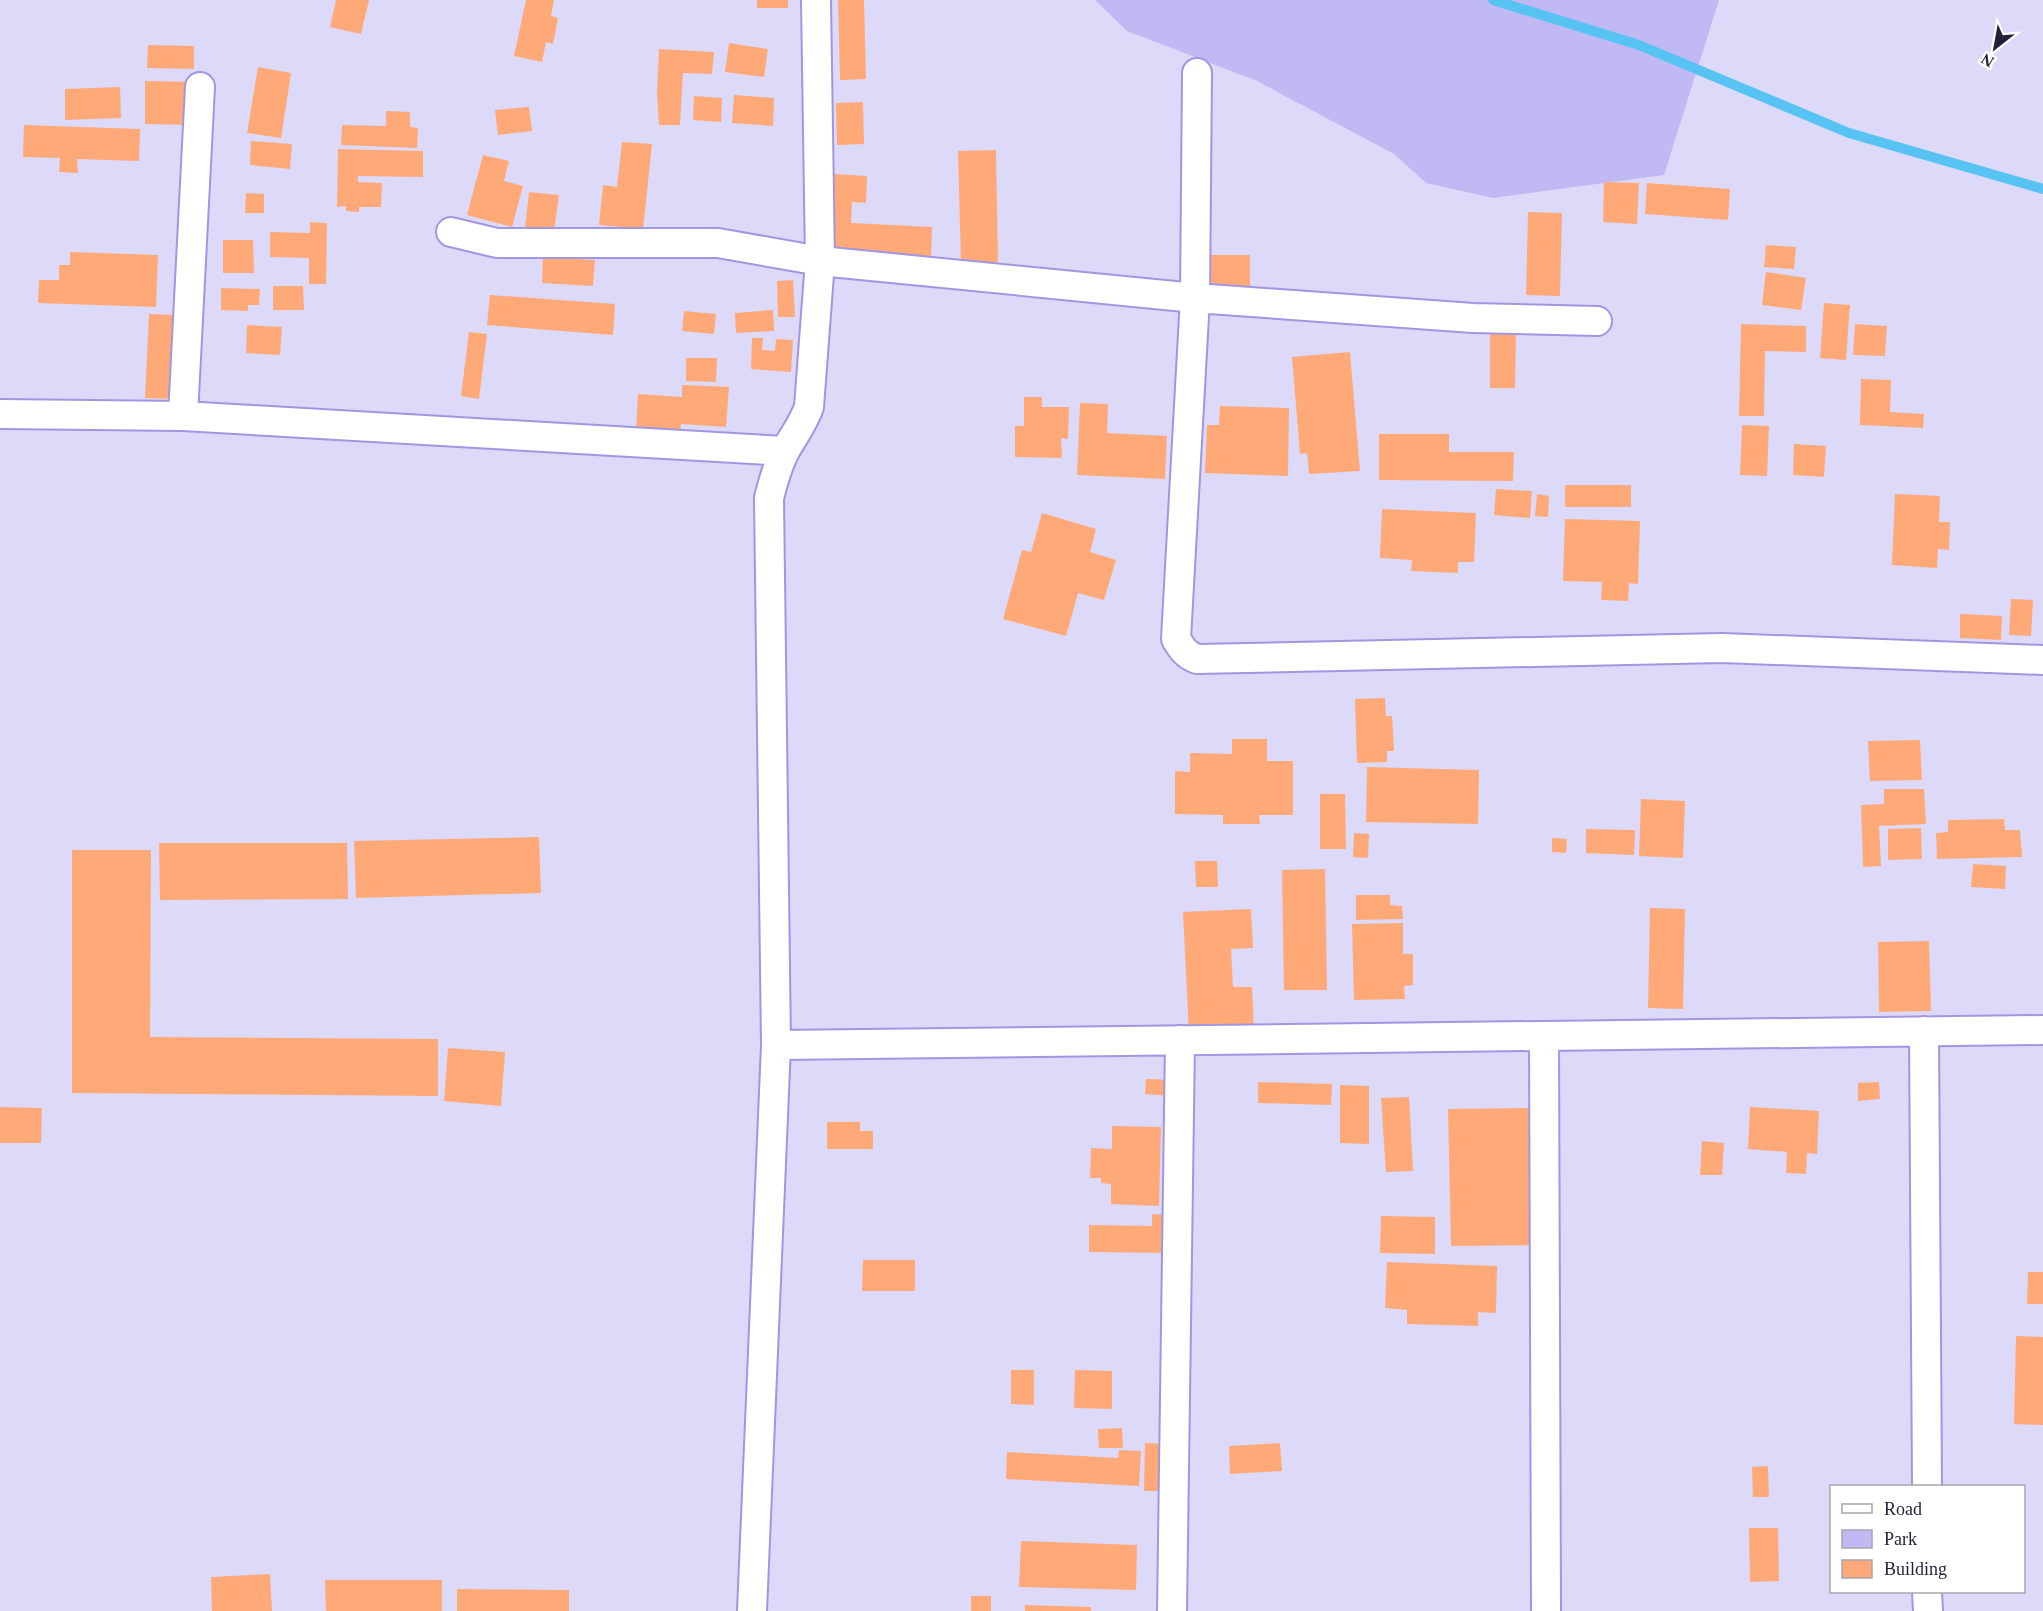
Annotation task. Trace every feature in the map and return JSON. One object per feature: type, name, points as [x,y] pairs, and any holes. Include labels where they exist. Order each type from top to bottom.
[{"type":"street","points":[[752,1611],[776,1046],[769,498],[785,451],[802,426],[809,407],[820,261],[816,0]]},
{"type":"street","points":[[1197,73],[1195,298],[1176,639],[1190,656],[1197,659],[1209,659],[1722,648],[2043,660]]},
{"type":"street","points":[[183,416],[200,87]]},
{"type":"street","points":[[451,232],[497,243],[718,243],[820,261],[1195,298],[1473,318],[1597,321]]},
{"type":"street","points":[[0,414],[183,416],[785,451]]},
{"type":"street","points":[[776,1046],[2043,1030]]},
{"type":"street","points":[[1924,1031],[1927,1485]]},
{"type":"street","points":[[1544,1036],[1546,1611]]},
{"type":"street","points":[[1172,1611],[1180,1040]]},
{"type":"street","points":[[1927,1593],[1928,1611]]},
{"type":"green space","points":[[1095,0],[1719,0],[1664,175],[1493,198],[1426,183],[1394,154],[1257,81],[1127,31]]},
{"type":"building","points":[[336,0],[369,0],[361,34],[330,27]]},
{"type":"building","points":[[526,0],[554,0],[551,16],[558,18],[553,44],[546,42],[542,62],[514,56]]},
{"type":"building","points":[[757,0],[788,0],[788,8],[757,8]]},
{"type":"building","points":[[838,0],[864,0],[866,79],[840,80]]},
{"type":"building","points":[[729,43],[768,49],[764,77],[725,72]]},
{"type":"building","points":[[148,45],[194,46],[194,69],[147,68]]},
{"type":"building","points":[[659,49],[714,52],[712,74],[683,73],[680,125],[659,125],[657,95]]},
{"type":"building","points":[[258,67],[291,73],[281,138],[247,133]]},
{"type":"building","points":[[145,81],[195,82],[194,125],[145,124]]},
{"type":"building","points":[[120,87],[121,118],[65,120],[65,89]]},
{"type":"building","points":[[734,95],[774,98],[773,126],[732,123]]},
{"type":"building","points":[[694,96],[722,98],[721,122],[693,120]]},
{"type":"building","points":[[863,102],[864,144],[837,145],[836,103]]},
{"type":"building","points":[[529,107],[532,131],[498,135],[495,110]]},
{"type":"building","points":[[386,111],[410,112],[410,127],[418,128],[417,148],[341,145],[342,125],[386,126]]},
{"type":"building","points":[[24,125],[140,129],[139,161],[77,159],[78,173],[59,172],[60,158],[23,157]]},
{"type":"building","points":[[251,141],[292,144],[290,169],[250,165]]},
{"type":"building","points":[[622,142],[652,144],[643,229],[599,225],[603,185],[617,187]]},
{"type":"building","points":[[338,149],[423,151],[423,177],[358,176],[358,182],[382,183],[381,207],[359,207],[359,212],[346,211],[346,206],[337,207]]},
{"type":"building","points":[[996,150],[998,263],[961,264],[958,151]]},
{"type":"building","points":[[483,155],[509,161],[504,181],[523,186],[512,227],[467,215]]},
{"type":"building","points":[[834,174],[867,176],[866,203],[852,202],[851,223],[932,227],[931,259],[830,253]]},
{"type":"building","points":[[1604,182],[1639,183],[1637,224],[1603,222]]},
{"type":"building","points":[[1647,183],[1730,189],[1728,220],[1645,214]]},
{"type":"building","points":[[529,192],[559,195],[554,231],[525,227]]},
{"type":"building","points":[[246,193],[264,194],[264,213],[245,213]]},
{"type":"building","points":[[1528,212],[1562,213],[1560,296],[1526,295]]},
{"type":"building","points":[[310,222],[327,223],[326,284],[309,284],[309,258],[270,257],[270,232],[310,233]]},
{"type":"building","points":[[223,240],[253,240],[254,273],[223,273]]},
{"type":"building","points":[[1766,245],[1796,247],[1794,269],[1764,267]]},
{"type":"building","points":[[70,252],[158,255],[156,307],[38,303],[39,280],[59,280],[59,265],[70,265]]},
{"type":"building","points":[[1209,255],[1250,255],[1250,288],[1209,288]]},
{"type":"building","points":[[543,257],[595,260],[593,286],[542,283]]},
{"type":"building","points":[[1766,272],[1806,278],[1801,310],[1762,305]]},
{"type":"building","points":[[793,280],[795,317],[778,317],[777,281]]},
{"type":"building","points":[[273,286],[303,286],[304,310],[273,310]]},
{"type":"building","points":[[221,288],[260,289],[259,305],[248,305],[248,311],[221,310]]},
{"type":"building","points":[[490,295],[615,304],[613,335],[487,325]]},
{"type":"building","points":[[1824,303],[1850,305],[1846,360],[1820,358]]},
{"type":"building","points":[[773,310],[774,331],[736,333],[735,313]]},
{"type":"building","points":[[684,311],[716,314],[714,334],[682,331]]},
{"type":"building","points":[[149,314],[176,315],[173,399],[145,398]]},
{"type":"building","points":[[1741,324],[1806,326],[1806,352],[1765,351],[1764,416],[1739,416]]},
{"type":"building","points":[[1855,324],[1887,326],[1885,356],[1853,355]]},
{"type":"building","points":[[247,325],[282,327],[280,355],[246,353]]},
{"type":"building","points":[[1490,330],[1516,331],[1515,388],[1490,388]]},
{"type":"building","points":[[469,332],[487,334],[479,399],[461,396]]},
{"type":"building","points":[[752,338],[763,338],[762,350],[775,351],[776,339],[793,340],[791,372],[751,369]]},
{"type":"building","points":[[1350,352],[1360,471],[1309,474],[1307,453],[1300,454],[1292,357]]},
{"type":"building","points":[[686,358],[717,358],[716,382],[686,381]]},
{"type":"building","points":[[1861,379],[1891,380],[1890,412],[1924,414],[1923,428],[1860,425]]},
{"type":"building","points":[[682,385],[729,387],[726,427],[681,424],[680,433],[636,431],[638,394],[682,397]]},
{"type":"building","points":[[1024,397],[1042,397],[1042,407],[1069,407],[1068,439],[1061,438],[1062,458],[1015,457],[1015,426],[1024,426]]},
{"type":"building","points":[[1080,403],[1108,404],[1107,433],[1167,436],[1165,479],[1077,475]]},
{"type":"building","points":[[1220,406],[1289,408],[1288,476],[1205,473],[1207,425],[1219,425]]},
{"type":"building","points":[[1742,425],[1769,426],[1767,476],[1740,475]]},
{"type":"building","points":[[1379,434],[1449,434],[1449,452],[1514,452],[1513,481],[1379,480]]},
{"type":"building","points":[[1794,444],[1826,446],[1824,477],[1793,475]]},
{"type":"building","points":[[1565,485],[1631,485],[1631,507],[1565,507]]},
{"type":"building","points":[[1496,489],[1532,491],[1530,518],[1494,515]]},
{"type":"building","points":[[1537,494],[1549,496],[1548,517],[1535,516]]},
{"type":"building","points":[[1895,494],[1940,496],[1939,522],[1950,522],[1949,550],[1938,549],[1937,568],[1892,565]]},
{"type":"building","points":[[1382,509],[1476,513],[1474,562],[1458,562],[1458,573],[1411,571],[1412,560],[1380,558]]},
{"type":"building","points":[[1042,513],[1096,529],[1090,552],[1116,560],[1104,600],[1078,593],[1066,636],[1003,619],[1022,550],[1031,552]]},
{"type":"building","points":[[1565,519],[1640,521],[1638,584],[1629,583],[1628,601],[1601,600],[1602,582],[1563,581]]},
{"type":"building","points":[[2011,599],[2033,600],[2031,636],[2009,635]]},
{"type":"building","points":[[1960,614],[2002,616],[2001,640],[1960,638]]},
{"type":"building","points":[[1385,698],[1386,716],[1392,716],[1394,751],[1387,751],[1387,762],[1357,763],[1355,699]]},
{"type":"building","points":[[1232,739],[1267,739],[1267,761],[1293,761],[1293,815],[1259,815],[1260,824],[1223,824],[1223,815],[1175,814],[1175,771],[1190,772],[1190,753],[1232,754]]},
{"type":"building","points":[[1920,740],[1922,780],[1870,781],[1868,741]]},
{"type":"building","points":[[1367,767],[1479,770],[1478,824],[1366,822]]},
{"type":"building","points":[[1884,789],[1924,789],[1926,824],[1879,826],[1881,866],[1863,867],[1861,805],[1884,804]]},
{"type":"building","points":[[1320,794],[1345,794],[1346,849],[1320,849]]},
{"type":"building","points":[[1641,799],[1685,801],[1683,858],[1639,856]]},
{"type":"building","points":[[2004,819],[2005,830],[2020,830],[2022,857],[1937,859],[1936,833],[1948,832],[1948,820]]},
{"type":"building","points":[[1921,828],[1922,859],[1888,860],[1888,829]]},
{"type":"building","points":[[1586,829],[1635,830],[1634,855],[1586,853]]},
{"type":"building","points":[[1354,833],[1369,834],[1368,858],[1353,857]]},
{"type":"building","points":[[539,837],[541,893],[356,898],[354,841]]},
{"type":"building","points":[[1552,838],[1567,839],[1566,853],[1552,852]]},
{"type":"building","points":[[159,843],[347,843],[348,899],[160,900]]},
{"type":"building","points":[[72,850],[151,850],[150,1037],[438,1039],[438,1096],[72,1093]]},
{"type":"building","points":[[1195,861],[1217,861],[1218,887],[1196,887]]},
{"type":"building","points":[[1973,864],[2006,866],[2005,889],[1971,887]]},
{"type":"building","points":[[1325,869],[1327,990],[1284,990],[1282,870]]},
{"type":"building","points":[[1356,895],[1390,895],[1390,905],[1402,906],[1403,919],[1356,920]]},
{"type":"building","points":[[1650,908],[1685,909],[1683,1009],[1648,1008]]},
{"type":"building","points":[[1251,909],[1253,948],[1231,949],[1233,987],[1252,987],[1254,1030],[1189,1032],[1183,912]]},
{"type":"building","points":[[1403,923],[1403,954],[1413,954],[1413,985],[1404,986],[1405,999],[1354,1000],[1352,924]]},
{"type":"building","points":[[1929,941],[1931,1011],[1879,1012],[1878,942]]},
{"type":"building","points":[[448,1048],[505,1052],[501,1106],[444,1101]]},
{"type":"building","points":[[1146,1079],[1172,1080],[1171,1096],[1145,1094]]},
{"type":"building","points":[[1258,1082],[1332,1084],[1331,1105],[1258,1103]]},
{"type":"building","points":[[1879,1082],[1880,1099],[1858,1101],[1858,1083]]},
{"type":"building","points":[[1340,1085],[1369,1086],[1369,1144],[1340,1143]]},
{"type":"building","points":[[1409,1097],[1413,1171],[1386,1172],[1381,1098]]},
{"type":"building","points":[[0,1107],[42,1108],[41,1143],[0,1143]]},
{"type":"building","points":[[1750,1107],[1819,1111],[1817,1154],[1807,1153],[1806,1174],[1786,1173],[1787,1152],[1748,1149]]},
{"type":"building","points":[[1537,1108],[1539,1245],[1451,1246],[1448,1109]]},
{"type":"building","points":[[827,1122],[860,1122],[860,1131],[873,1131],[873,1149],[827,1149]]},
{"type":"building","points":[[1112,1126],[1161,1127],[1159,1206],[1111,1204],[1111,1184],[1101,1183],[1101,1178],[1090,1178],[1091,1148],[1112,1149]]},
{"type":"building","points":[[1702,1141],[1724,1143],[1722,1175],[1700,1175]]},
{"type":"building","points":[[1152,1214],[1170,1215],[1169,1253],[1089,1252],[1089,1225],[1152,1226]]},
{"type":"building","points":[[1381,1216],[1435,1217],[1435,1254],[1380,1253]]},
{"type":"building","points":[[863,1260],[915,1260],[915,1291],[862,1291]]},
{"type":"building","points":[[1387,1262],[1497,1266],[1496,1313],[1478,1312],[1478,1326],[1407,1324],[1407,1310],[1385,1308]]},
{"type":"building","points":[[2028,1272],[2043,1272],[2043,1304],[2027,1304]]},
{"type":"building","points":[[2016,1336],[2043,1337],[2043,1425],[2014,1424]]},
{"type":"building","points":[[1011,1370],[1034,1370],[1034,1405],[1011,1404]]},
{"type":"building","points":[[1075,1370],[1112,1371],[1112,1409],[1074,1408]]},
{"type":"building","points":[[1122,1428],[1123,1448],[1099,1448],[1098,1429]]},
{"type":"building","points":[[1145,1443],[1166,1444],[1165,1477],[1158,1477],[1158,1491],[1144,1491]]},
{"type":"building","points":[[1280,1443],[1282,1471],[1230,1474],[1229,1446]]},
{"type":"building","points":[[1119,1450],[1141,1451],[1139,1486],[1006,1479],[1007,1452],[1118,1458]]},
{"type":"building","points":[[1768,1466],[1769,1497],[1753,1497],[1752,1467]]},
{"type":"building","points":[[1749,1528],[1778,1528],[1779,1581],[1750,1582]]},
{"type":"building","points":[[1021,1541],[1137,1545],[1136,1590],[1019,1587]]},
{"type":"building","points":[[270,1574],[272,1611],[212,1611],[211,1577]]},
{"type":"building","points":[[325,1580],[442,1580],[442,1611],[326,1611]]},
{"type":"building","points":[[457,1589],[569,1590],[569,1611],[457,1611]]},
{"type":"building","points":[[971,1596],[991,1596],[991,1611],[971,1611]]},
{"type":"building","points":[[1025,1605],[1091,1607],[1091,1611],[1025,1611]]},
{"type":"waterway","points":[[1493,0],[1639,45],[1849,133],[2043,189]]}]
